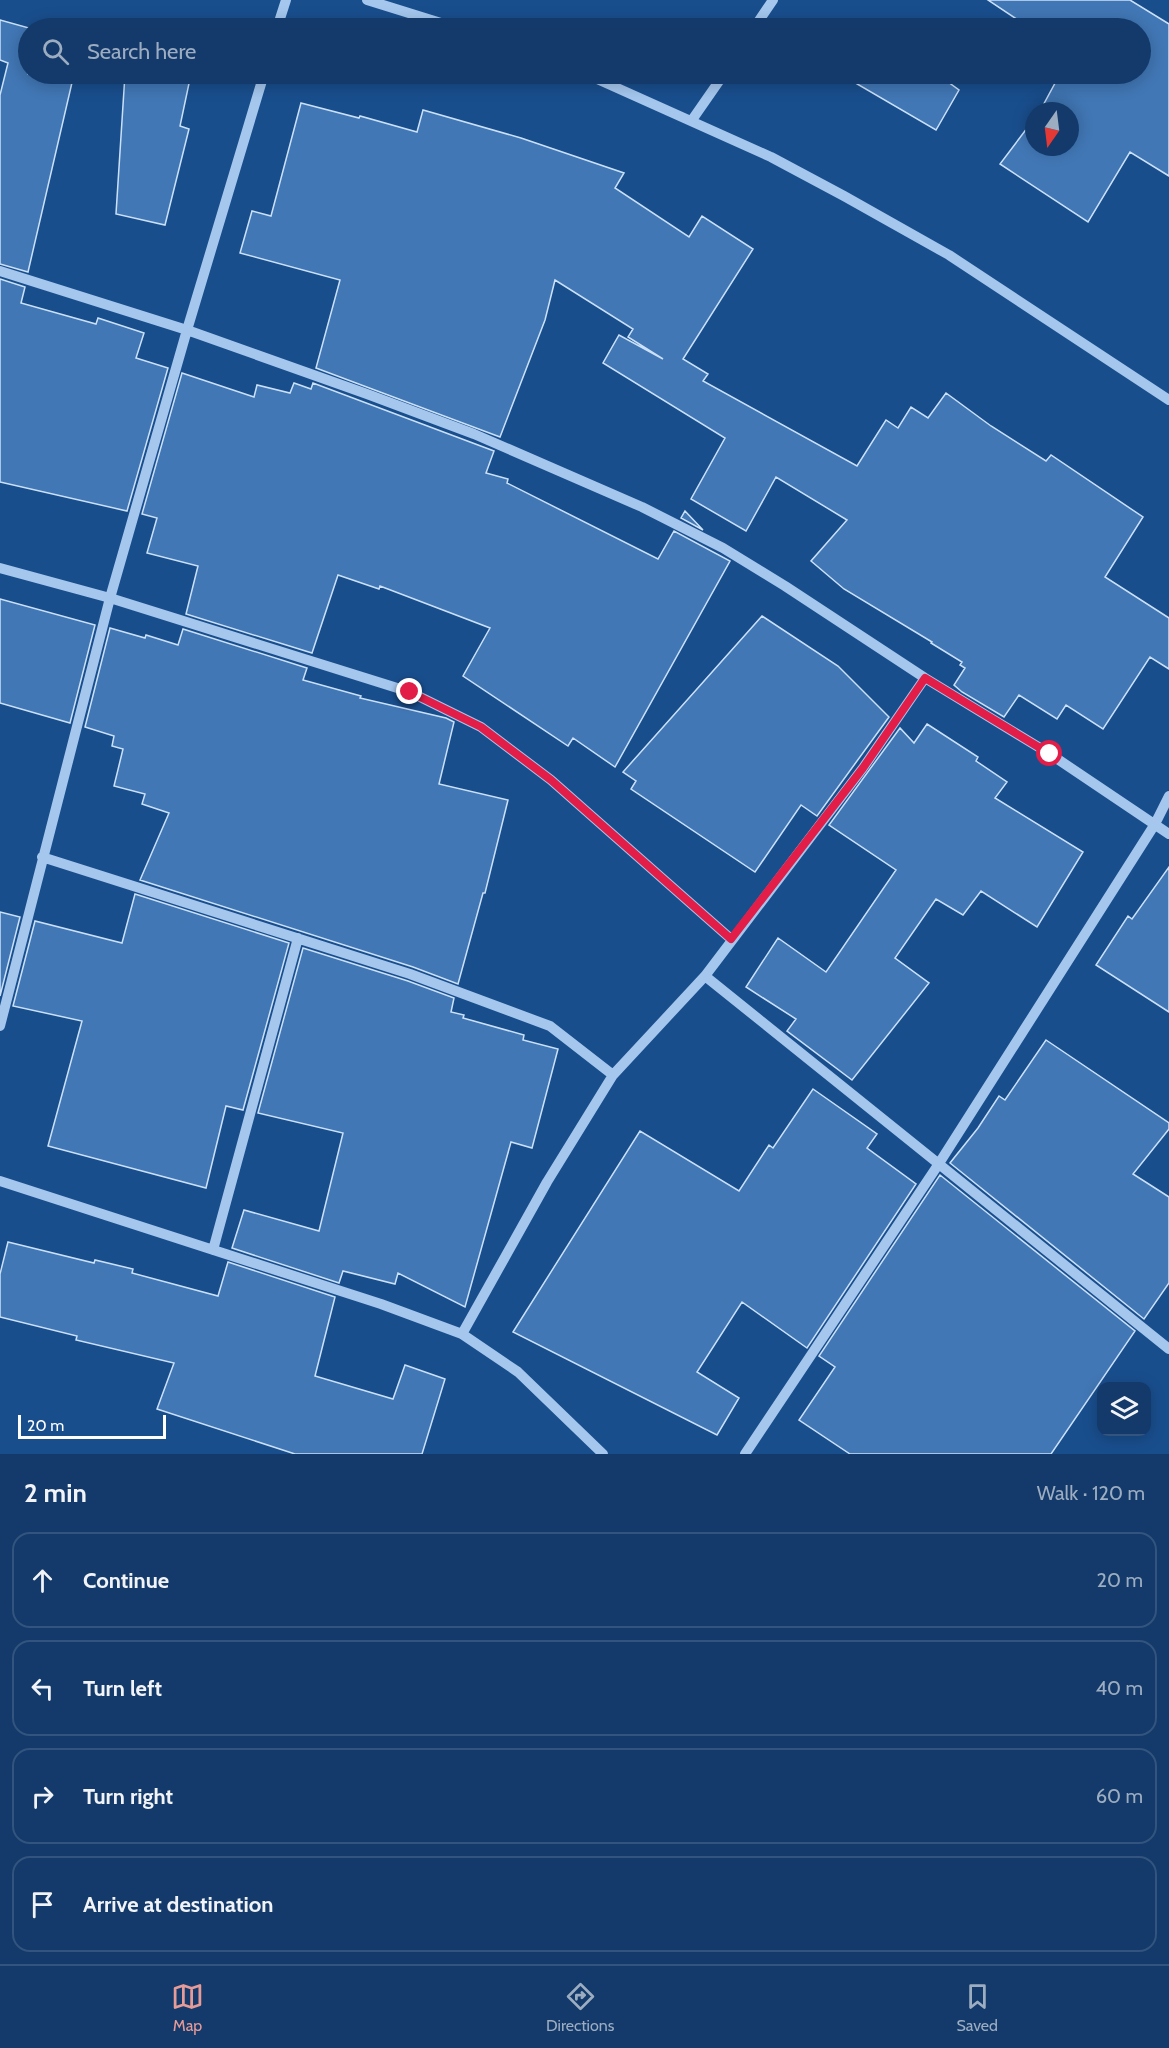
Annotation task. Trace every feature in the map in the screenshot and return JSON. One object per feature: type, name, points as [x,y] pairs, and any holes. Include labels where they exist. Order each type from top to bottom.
[{"type":"street","points":[[280,18],[286,0]]},
{"type":"street","points":[[367,0],[425,18]]},
{"type":"street","points":[[761,18],[773,0]]},
{"type":"street","points":[[0,1026],[110,598],[261,84]]},
{"type":"street","points":[[609,84],[692,120],[781,163],[949,255],[1169,400]]},
{"type":"street","points":[[692,120],[717,84]]},
{"type":"street","points":[[0,271],[187,330],[474,434],[642,507],[723,548],[925,678],[1050,754],[1169,834]]},
{"type":"street","points":[[0,568],[110,598],[410,692],[481,727],[551,780],[731,939]]},
{"type":"street","points":[[462,1334],[547,1182],[613,1075],[705,976],[863,768],[925,678]]},
{"type":"street","points":[[745,1454],[938,1164],[1155,824],[1169,796]]},
{"type":"street","points":[[42,857],[410,974],[550,1026],[613,1075]]},
{"type":"street","points":[[213,1250],[298,938]]},
{"type":"street","points":[[705,976],[1169,1349]]},
{"type":"street","points":[[0,1181],[381,1304],[462,1334],[518,1372],[603,1454]]},
{"type":"building","points":[[988,0],[1130,0],[1169,24],[1169,176],[1130,152],[1088,222],[1000,164],[1025,131],[1025,156],[1079,156],[1079,102],[1045,102],[1055,84],[1151,84],[1151,18],[1015,18]]},
{"type":"building","points":[[0,20],[18,25],[18,84],[72,84],[28,272],[0,264],[0,95],[8,63],[0,60]]},
{"type":"building","points":[[124,84],[189,84],[180,126],[189,129],[165,225],[116,214]]},
{"type":"building","points":[[857,84],[951,84],[959,90],[936,130]]},
{"type":"building","points":[[301,103],[417,132],[423,110],[521,138],[624,173],[615,188],[689,237],[702,216],[753,249],[683,359],[708,374],[703,381],[857,466],[886,420],[898,428],[911,407],[928,418],[946,393],[991,426],[1046,461],[1051,455],[1143,517],[1105,577],[1169,618],[1169,669],[1150,657],[1103,729],[1066,705],[1057,719],[1019,695],[1004,717],[962,692],[954,685],[965,668],[960,665],[962,662],[844,589],[811,561],[847,520],[776,477],[746,531],[691,499],[725,438],[603,363],[619,335],[663,359],[628,337],[633,329],[555,280],[545,320],[500,437],[316,368],[340,280],[240,253],[252,211],[271,216]]},
{"type":"building","points":[[0,279],[25,287],[21,303],[96,324],[98,318],[144,333],[136,358],[168,368],[127,511],[0,482]]},
{"type":"building","points":[[182,373],[254,397],[257,385],[290,393],[294,383],[311,389],[313,383],[494,451],[486,473],[508,479],[507,483],[658,559],[674,531],[730,561],[615,767],[573,738],[568,746],[463,676],[490,628],[380,586],[379,589],[338,575],[312,653],[186,614],[198,566],[147,553],[157,518],[142,514]]},
{"type":"building","points":[[685,511],[703,530],[681,518]]},
{"type":"building","points":[[0,599],[95,625],[70,723],[0,703]]},
{"type":"building","points":[[762,616],[838,666],[889,717],[817,816],[801,805],[755,872],[631,789],[636,781],[623,772]]},
{"type":"building","points":[[110,628],[145,638],[146,635],[178,645],[183,629],[307,668],[303,680],[361,696],[360,698],[446,718],[454,722],[439,784],[508,800],[485,893],[483,893],[458,984],[413,967],[140,880],[169,813],[142,804],[145,794],[114,786],[123,749],[112,746],[114,736],[85,727]]},
{"type":"building","points":[[927,724],[978,757],[976,761],[1007,782],[995,798],[1083,852],[1037,927],[981,891],[963,915],[936,899],[895,958],[929,983],[852,1080],[787,1031],[796,1019],[746,987],[778,938],[826,972],[896,870],[829,825],[900,728],[914,743]]},
{"type":"building","points":[[1169,867],[1169,1012],[1096,965],[1128,916],[1132,919]]},
{"type":"building","points":[[135,894],[289,943],[243,1110],[226,1106],[206,1188],[48,1146],[82,1021],[13,1006],[35,921],[122,943]]},
{"type":"building","points":[[0,912],[20,917],[0,996]]},
{"type":"building","points":[[303,948],[454,998],[451,1012],[464,1015],[463,1018],[524,1035],[523,1040],[558,1049],[532,1148],[511,1142],[465,1307],[398,1273],[395,1284],[343,1271],[339,1283],[232,1248],[244,1210],[319,1231],[343,1133],[258,1113]]},
{"type":"building","points":[[1046,1040],[1169,1123],[1169,1129],[1133,1174],[1169,1197],[1169,1283],[1144,1319],[950,1163],[978,1128],[999,1096],[1005,1100]]},
{"type":"building","points":[[813,1089],[877,1134],[867,1148],[916,1184],[807,1348],[742,1302],[697,1372],[739,1398],[717,1435],[513,1332],[640,1131],[739,1191],[769,1145],[773,1148]]},
{"type":"building","points":[[940,1175],[1135,1331],[1100,1382],[1097,1382],[1097,1387],[1051,1454],[850,1454],[799,1420],[835,1367],[819,1356]]},
{"type":"building","points":[[8,1242],[94,1263],[95,1260],[133,1269],[132,1273],[218,1296],[228,1262],[335,1297],[315,1376],[393,1399],[405,1365],[445,1379],[422,1454],[295,1454],[157,1409],[174,1363],[76,1340],[77,1336],[0,1317],[0,1274]]},
{"type":"route","points":[[410,692],[481,727],[551,780],[731,939],[863,768],[925,678],[1050,754]]}]
